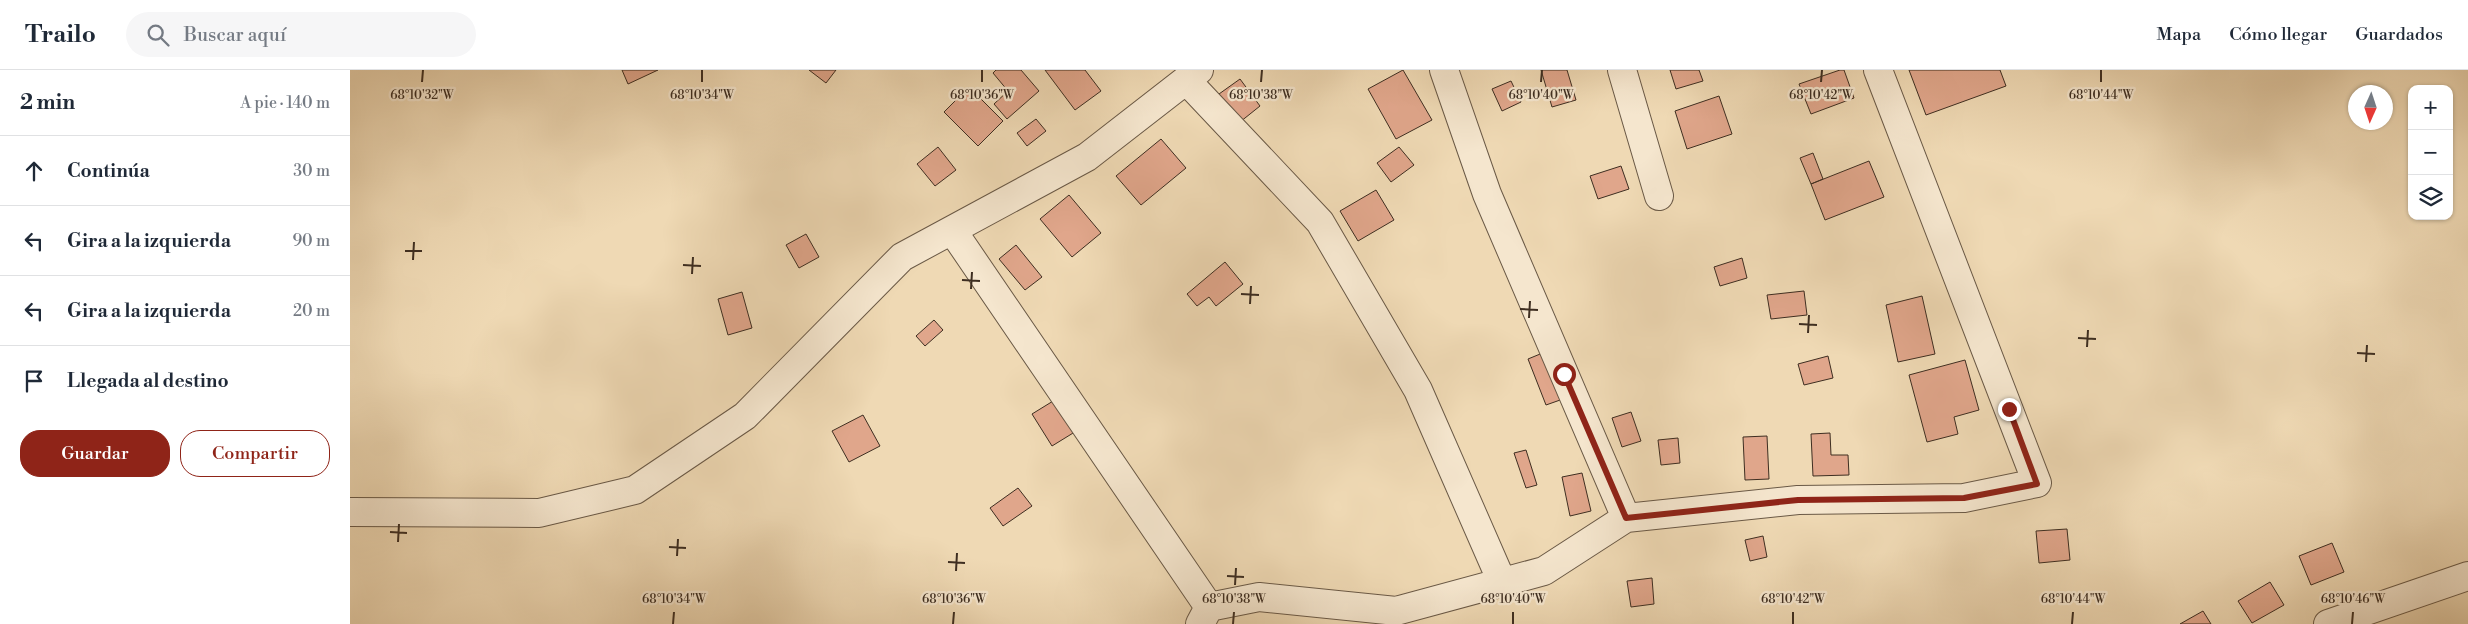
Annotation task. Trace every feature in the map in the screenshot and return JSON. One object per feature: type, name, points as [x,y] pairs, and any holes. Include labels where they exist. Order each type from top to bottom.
[{"type":"street","points":[[1444,70],[1487,194],[1626,518]]},
{"type":"street","points":[[1622,70],[1659,196]]},
{"type":"street","points":[[952,230],[1204,615],[1259,597],[1396,611],[1544,570],[1626,518],[1798,500],[1964,498],[2037,484],[1878,70]]},
{"type":"street","points":[[350,512],[539,513],[635,490],[745,416],[902,257],[1087,157],[1192,75],[1320,222],[1418,390],[1502,582]]},
{"type":"street","points":[[2328,624],[2468,576]]},
{"type":"building","points":[[622,70],[658,70],[628,84]]},
{"type":"building","points":[[809,70],[836,70],[826,83]]},
{"type":"building","points":[[996,70],[1021,70],[1039,91],[1007,119],[994,104],[1008,91],[993,73]]},
{"type":"building","points":[[1045,70],[1085,70],[1101,91],[1075,110]]},
{"type":"building","points":[[1403,70],[1432,120],[1396,139],[1368,89]]},
{"type":"building","points":[[1541,70],[1567,70],[1576,100],[1552,107]]},
{"type":"building","points":[[1670,70],[1699,70],[1703,81],[1676,89]]},
{"type":"building","points":[[1844,70],[1854,98],[1811,114],[1799,84]]},
{"type":"building","points":[[1909,70],[2000,70],[2006,86],[1926,115]]},
{"type":"building","points":[[1240,79],[1260,106],[1240,122],[1219,94]]},
{"type":"building","points":[[1511,81],[1521,102],[1502,111],[1492,89]]},
{"type":"building","points":[[969,87],[1003,121],[978,146],[944,112]]},
{"type":"building","points":[[1719,96],[1732,134],[1687,149],[1675,111]]},
{"type":"building","points":[[1036,119],[1046,131],[1027,146],[1017,133]]},
{"type":"building","points":[[1161,139],[1186,168],[1141,205],[1116,176]]},
{"type":"building","points":[[938,147],[956,170],[935,186],[917,164]]},
{"type":"building","points":[[1399,147],[1414,165],[1391,182],[1377,163]]},
{"type":"building","points":[[1813,153],[1823,179],[1811,184],[1800,158]]},
{"type":"building","points":[[1869,161],[1884,197],[1825,220],[1811,184]]},
{"type":"building","points":[[1621,166],[1629,189],[1598,199],[1590,176]]},
{"type":"building","points":[[1376,190],[1394,220],[1358,241],[1340,211]]},
{"type":"building","points":[[1069,195],[1101,233],[1072,257],[1040,219]]},
{"type":"building","points":[[806,234],[819,257],[799,268],[786,245]]},
{"type":"building","points":[[1016,245],[1042,277],[1025,290],[999,259]]},
{"type":"building","points":[[1742,258],[1747,278],[1720,286],[1714,267]]},
{"type":"building","points":[[1225,262],[1243,284],[1216,306],[1209,297],[1197,306],[1187,294]]},
{"type":"building","points":[[1804,291],[1807,315],[1771,319],[1767,295]]},
{"type":"building","points":[[742,292],[752,328],[728,335],[718,299]]},
{"type":"building","points":[[1922,296],[1935,354],[1898,362],[1886,305]]},
{"type":"building","points":[[934,320],[943,330],[925,346],[916,336]]},
{"type":"building","points":[[1545,352],[1563,399],[1546,405],[1528,359]]},
{"type":"building","points":[[1828,356],[1833,378],[1804,385],[1798,364]]},
{"type":"building","points":[[1965,360],[1979,410],[1954,417],[1958,434],[1927,442],[1909,375]]},
{"type":"building","points":[[1058,398],[1078,430],[1052,446],[1032,414]]},
{"type":"building","points":[[1631,412],[1641,441],[1622,447],[1612,418]]},
{"type":"building","points":[[863,415],[880,446],[849,462],[832,431]]},
{"type":"building","points":[[1830,433],[1831,455],[1848,455],[1849,475],[1813,476],[1811,434]]},
{"type":"building","points":[[1767,436],[1769,479],[1745,480],[1743,437]]},
{"type":"building","points":[[1678,438],[1680,463],[1661,465],[1658,440]]},
{"type":"building","points":[[1526,450],[1537,485],[1526,488],[1514,453]]},
{"type":"building","points":[[1582,473],[1591,511],[1570,516],[1562,477]]},
{"type":"building","points":[[1018,488],[1032,506],[1003,526],[990,508]]},
{"type":"building","points":[[2067,529],[2070,560],[2039,563],[2036,531]]},
{"type":"building","points":[[1763,536],[1767,557],[1750,561],[1745,540]]},
{"type":"building","points":[[2332,543],[2344,572],[2311,585],[2299,556]]},
{"type":"building","points":[[1652,578],[1654,604],[1631,607],[1627,581]]},
{"type":"building","points":[[2270,582],[2284,605],[2252,623],[2238,601]]},
{"type":"building","points":[[2203,611],[2211,624],[2180,624]]},
{"type":"route","points":[[1564,374],[1626,518],[1798,500],[1964,498],[2037,484],[2009,409]]}]
